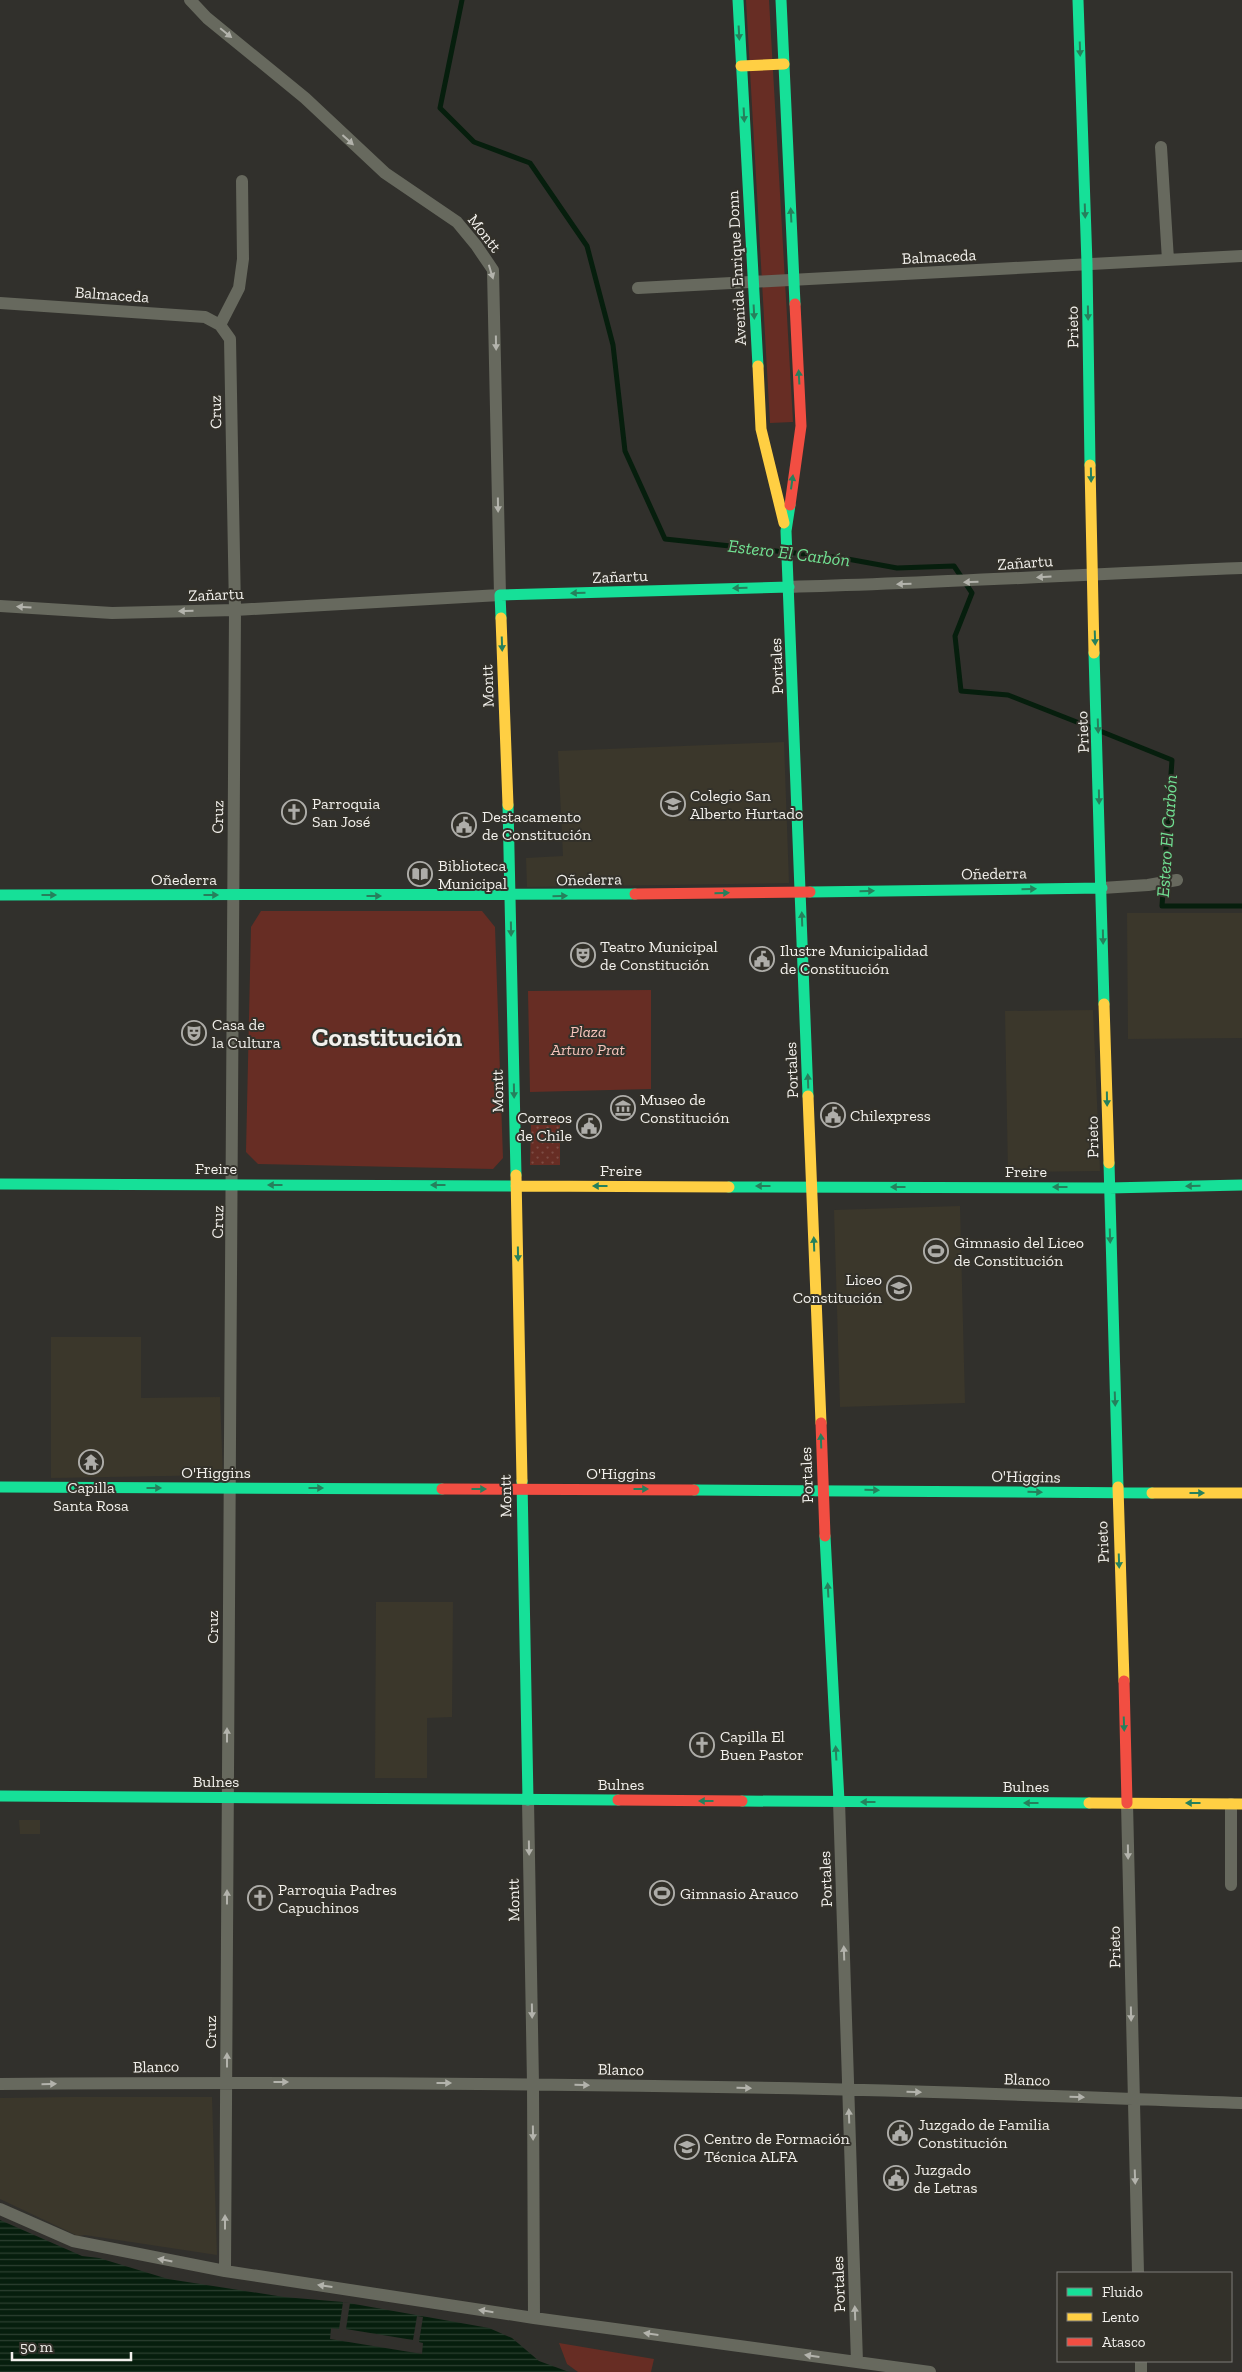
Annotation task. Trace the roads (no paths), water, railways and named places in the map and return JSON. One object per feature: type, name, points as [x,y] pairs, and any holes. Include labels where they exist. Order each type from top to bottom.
[{"type":"street","name":"Montt","points":[[190,0],[207,18],[305,98],[385,173],[457,222],[493,270],[500,595],[511,896],[533,2084],[534,2318]]},
{"type":"street","name":"Avenida Enrique Donn","points":[[738,0],[760,428],[786,531]]},
{"type":"street","name":"Avenida Enrique Donn","points":[[781,0],[801,426],[786,531],[789,587]]},
{"type":"street","name":"Prieto","points":[[1078,0],[1087,264],[1092,574],[1127,1803],[1138,2272]]},
{"type":"street","points":[[741,66],[784,64]]},
{"type":"street","points":[[1161,147],[1168,260]]},
{"type":"street","points":[[220,325],[238,288],[243,260],[242,181]]},
{"type":"street","name":"Balmaceda","points":[[638,288],[1242,256]]},
{"type":"street","name":"Balmaceda","points":[[0,303],[205,317],[220,325]]},
{"type":"street","name":"Cruz","points":[[220,325],[230,338],[235,610],[225,2271]]},
{"type":"street","points":[[766,454],[772,460],[782,462],[796,455]]},
{"type":"street","name":"Zañartu","points":[[0,606],[112,613],[235,610],[500,595],[990,581],[1092,574],[1242,568]]},
{"type":"street","name":"Portales","points":[[789,587],[823,1490],[839,1801],[857,2362]]},
{"type":"street","name":"Oñederra","points":[[0,895],[511,896],[1102,888],[1148,885],[1177,880]]},
{"type":"street","name":"Freire","points":[[0,1184],[1109,1188],[1242,1185]]},
{"type":"street","name":"O'Higgins","points":[[0,1487],[1242,1493]]},
{"type":"street","name":"Bulnes","points":[[0,1796],[1236,1804]]},
{"type":"street","points":[[1232,1886],[1236,1804]]},
{"type":"street","name":"Blanco","points":[[0,2084],[226,2082],[533,2084],[848,2090],[1242,2103]]},
{"type":"street","points":[[0,2209],[57,2235],[92,2246],[225,2271],[534,2318],[930,2372]]},
{"type":"waterway","name":"Estero El Carbón","points":[[462,0],[440,108],[474,142],[530,163],[587,246],[613,345],[625,451],[665,539],[842,558],[897,568],[954,566],[972,593],[955,636],[961,691],[1008,695],[1092,728]]},
{"type":"waterway","name":"Estero El Carbón","points":[[1100,731],[1172,760],[1162,906],[1242,906]]},
{"type":"place","name":"Colegio San Alberto Hurtado","points":[[673,804]]},
{"type":"place","name":"Parroquia San José","points":[[294,812]]},
{"type":"place","name":"Destacamento de Constitución","points":[[464,825]]},
{"type":"place","name":"Biblioteca Municipal","points":[[420,874]]},
{"type":"place","name":"Teatro Municipal de Constitución","points":[[583,955]]},
{"type":"place","name":"Ilustre Municipalidad de Constitución","points":[[762,959]]},
{"type":"place","name":"Casa de la Cultura","points":[[194,1033]]},
{"type":"place","name":"Museo de Constitución","points":[[623,1108]]},
{"type":"place","name":"Chilexpress","points":[[833,1115]]},
{"type":"place","name":"Correos de Chile","points":[[589,1126]]},
{"type":"place","name":"Gimnasio del Liceo de Constitución","points":[[936,1251]]},
{"type":"place","name":"Liceo Constitución","points":[[899,1288]]},
{"type":"place","name":"Capilla Santa Rosa","points":[[91,1462]]},
{"type":"place","name":"Capilla El Buen Pastor","points":[[702,1745]]},
{"type":"place","name":"Gimnasio Arauco","points":[[662,1893]]},
{"type":"place","name":"Parroquia Padres Capuchinos","points":[[260,1898]]},
{"type":"place","name":"Juzgado de Familia Constitución","points":[[900,2133]]},
{"type":"place","name":"Centro de Formación Técnica ALFA","points":[[687,2147]]},
{"type":"place","name":"Juzgado de Letras","points":[[896,2178]]},
{"type":"district","name":"Constitución","points":[[387,1037]]},
{"type":"park label","name":"Plaza Arturo Prat","points":[[588,1040]]}]
